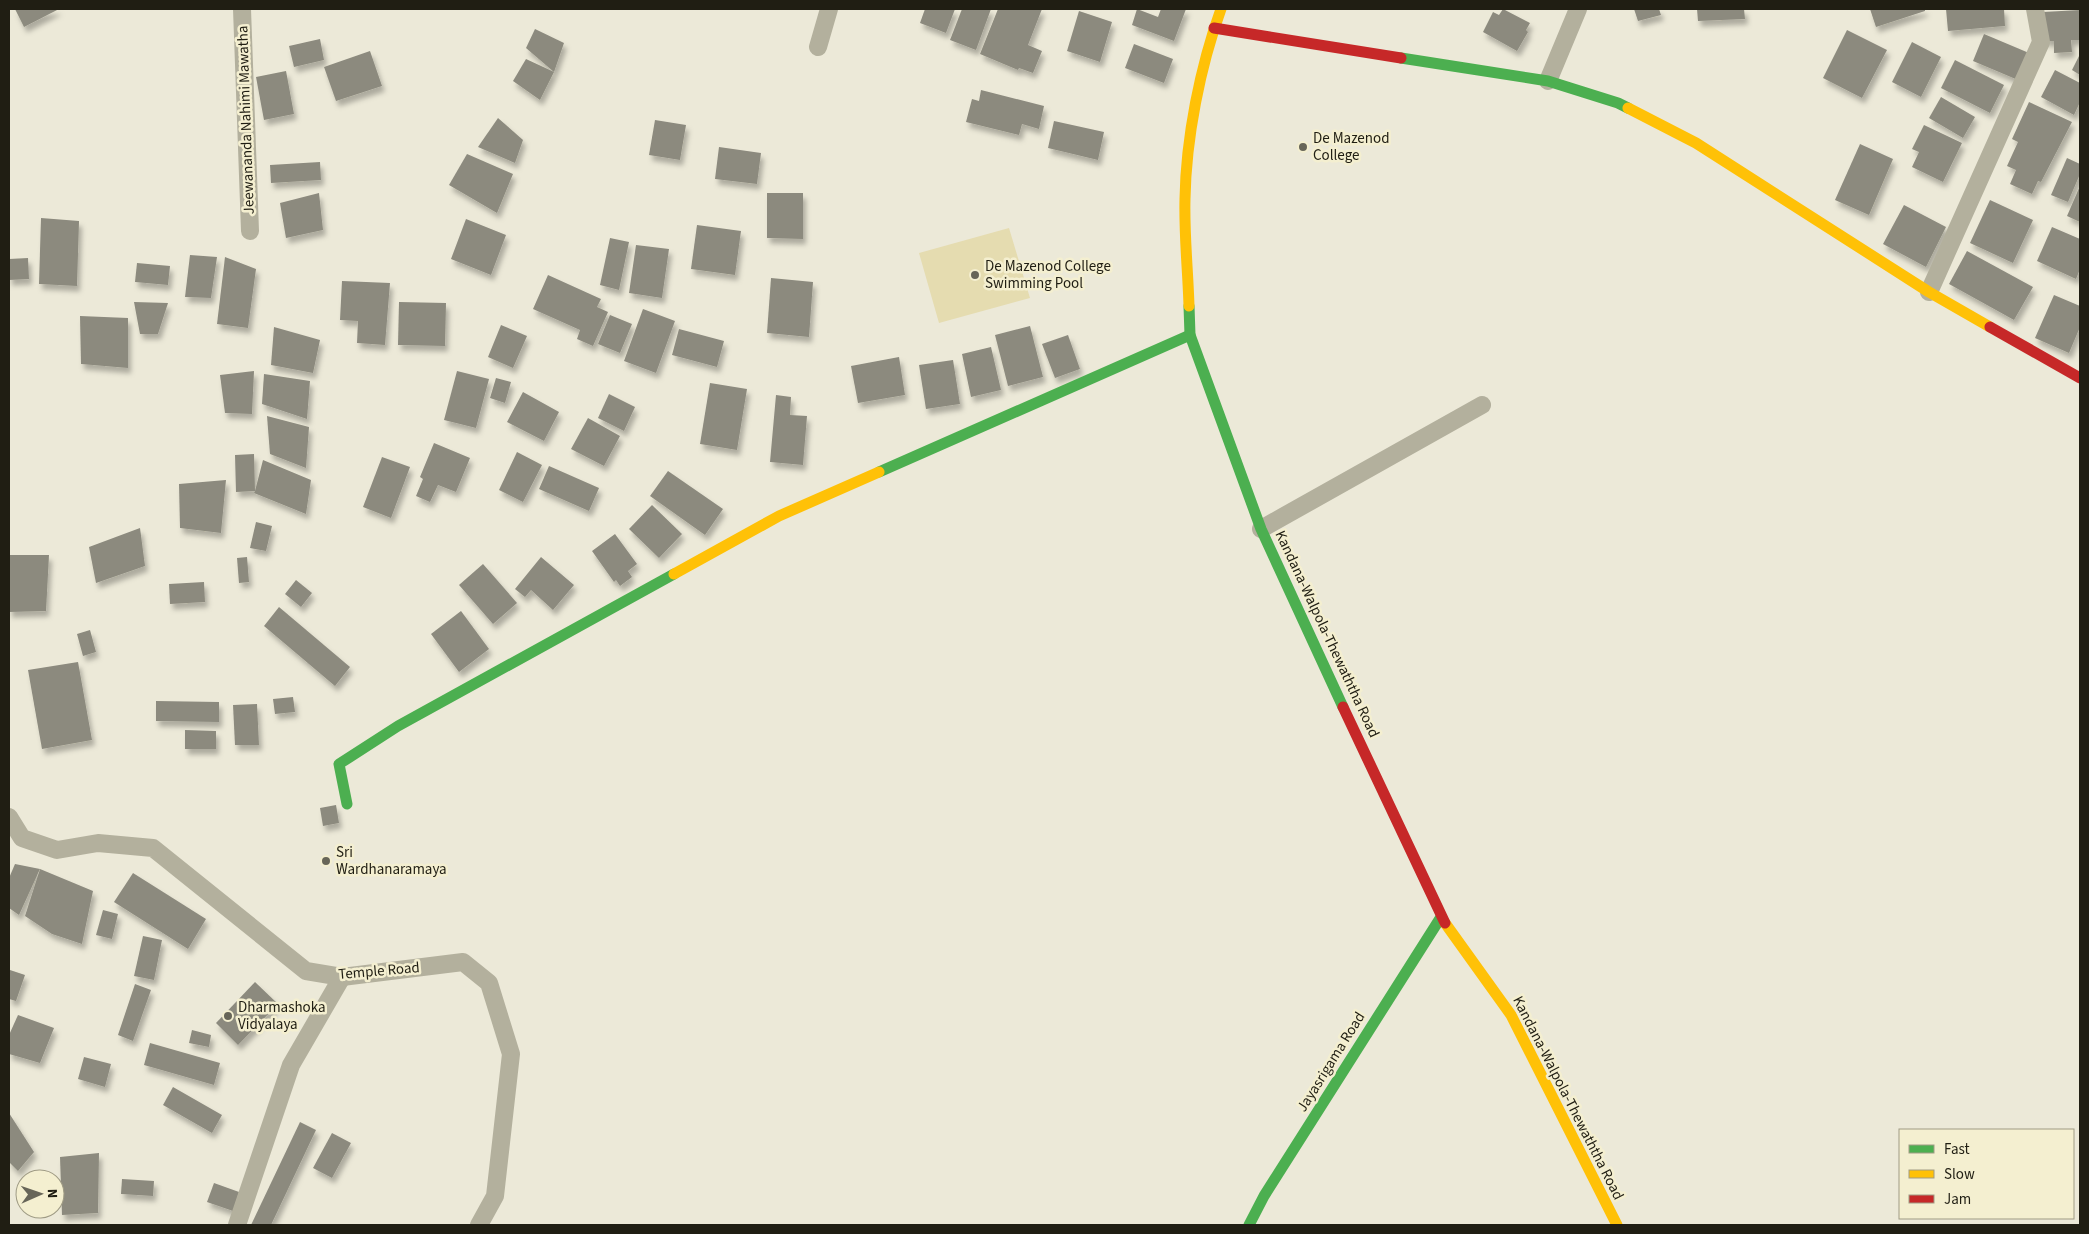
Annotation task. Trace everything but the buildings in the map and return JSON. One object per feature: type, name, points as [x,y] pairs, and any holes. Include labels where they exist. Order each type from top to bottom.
[{"type":"street","name":"Jeewananda Nahimi Mawatha","points":[[243,9],[250,232]]},
{"type":"street","points":[[818,47],[829,9]]},
{"type":"street","name":"Kandana-Walpola-Thewaththa Road","points":[[1221,9],[1214,28],[1190,133],[1185,199],[1190,335],[1261,529],[1442,916],[1511,1015],[1617,1225]]},
{"type":"street","points":[[1548,82],[1578,9]]},
{"type":"street","points":[[1929,292],[2040,42],[2035,9]]},
{"type":"street","points":[[1214,28],[1548,82],[1618,103],[1696,143],[1929,292],[2079,372]]},
{"type":"street","points":[[347,804],[339,764],[398,726],[779,516],[1190,335]]},
{"type":"street","points":[[1261,529],[1482,405]]},
{"type":"street","name":"Temple Road","points":[[9,817],[22,838],[56,850],[98,843],[153,848],[306,971],[342,977],[463,962],[489,983],[511,1054],[495,1196],[479,1225]]},
{"type":"street","name":"Jayasrigama Road","points":[[1249,1225],[1264,1196],[1442,916]]},
{"type":"street","points":[[237,1225],[292,1065],[342,977]]},
{"type":"shaded area","name":"De Mazenod College Swimming Pool","points":[[1009,228],[1030,298],[939,323],[919,253]]},
{"type":"traffic: fast","points":[[1401,58],[1548,81],[1618,103],[1628,108]]},
{"type":"traffic: fast","points":[[1189,306],[1190,335],[1261,529],[1343,707]]},
{"type":"traffic: fast","points":[[879,472],[1190,335]]},
{"type":"traffic: fast","points":[[347,804],[339,764],[398,726],[674,574]]},
{"type":"traffic: fast","points":[[1249,1225],[1264,1196],[1441,917]]},
{"type":"traffic: slow","points":[[1189,306],[1185,212],[1188,152],[1201,79],[1213,31],[1221,9]]},
{"type":"traffic: slow","points":[[1628,108],[1696,143],[1929,292],[1990,327]]},
{"type":"traffic: slow","points":[[674,574],[779,516],[879,472]]},
{"type":"traffic: slow","points":[[1445,923],[1511,1015],[1617,1225]]},
{"type":"traffic: jam","points":[[1214,28],[1401,58]]},
{"type":"traffic: jam","points":[[1990,327],[2080,378]]},
{"type":"traffic: jam","points":[[1343,707],[1445,923]]},
{"type":"place","name":"De Mazenod College","points":[[1303,147]]},
{"type":"place","name":"De Mazenod College Swimming Pool","points":[[975,275]]},
{"type":"place","name":"Sri Wardhanaramaya","points":[[326,861]]},
{"type":"place","name":"Dharmashoka Vidyalaya","points":[[228,1016]]}]
